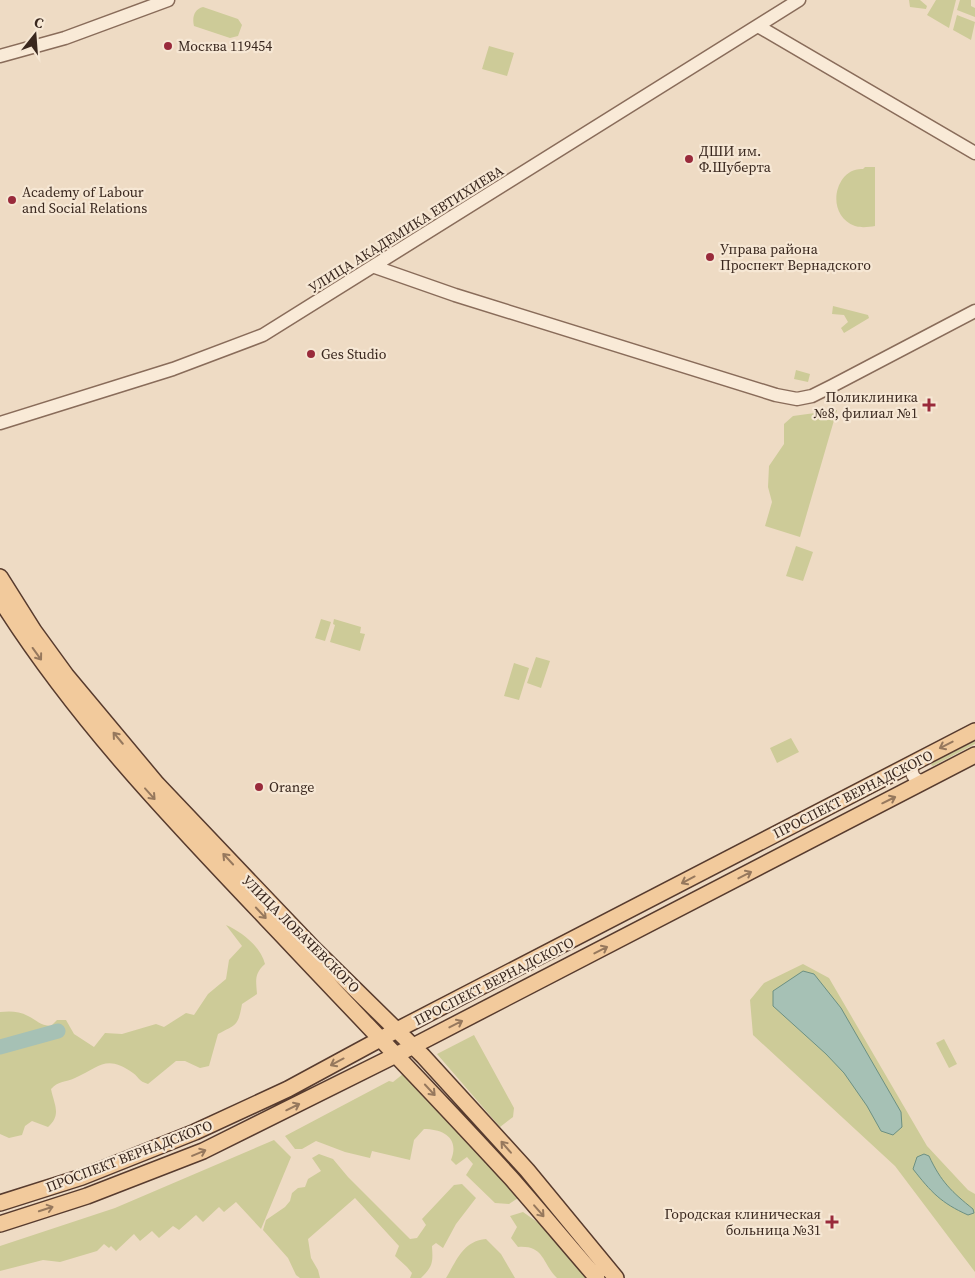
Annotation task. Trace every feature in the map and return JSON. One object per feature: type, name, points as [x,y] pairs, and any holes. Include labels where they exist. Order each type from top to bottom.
[{"type":"main road","name":"УЛИЦА ЛОБАЧЕВСКОГО","points":[[0,577],[34,631],[66,675],[157,784],[308,943],[413,1046],[498,1138],[616,1278]]},
{"type":"main road","name":"УЛИЦА ЛОБАЧЕВСКОГО","points":[[0,599],[24,637],[56,681],[118,758],[204,854],[396,1055],[512,1180],[597,1278]]},
{"type":"main road","name":"ПРОСПЕКТ ВЕРНАДСКОГО","points":[[0,1202],[82,1177],[195,1132],[288,1089],[397,1030],[975,730]]},
{"type":"main road","name":"ПРОСПЕКТ ВЕРНАДСКОГО","points":[[0,1224],[87,1196],[203,1151],[396,1055],[975,755]]},
{"type":"street","points":[[0,56],[65,38],[168,0]]},
{"type":"street","name":"УЛИЦА АКАДЕМИКА ЕВТИХИЕВА","points":[[0,423],[173,369],[263,335],[375,267],[799,0]]},
{"type":"street","points":[[758,26],[975,153]]},
{"type":"street","points":[[375,267],[653,357],[776,395],[796,399],[812,396],[975,311]]},
{"type":"street","points":[[918,760],[912,766],[912,773],[916,779],[928,780]]},
{"type":"shaded area","points":[[909,0],[920,0],[927,6],[926,9],[910,7]]},
{"type":"shaded area","points":[[936,0],[956,0],[949,28],[927,15]]},
{"type":"shaded area","points":[[960,0],[971,0],[971,6],[975,8],[975,17],[957,10]]},
{"type":"shaded area","points":[[203,7],[238,19],[242,25],[238,36],[230,38],[194,26],[194,14]]},
{"type":"shaded area","points":[[957,15],[975,22],[971,40],[953,30]]},
{"type":"shaded area","points":[[489,46],[514,53],[507,76],[482,69]]},
{"type":"shaded area","points":[[875,167],[875,226],[860,227],[845,220],[839,212],[837,193],[840,183],[846,176],[853,170]]},
{"type":"shaded area","points":[[833,306],[868,315],[869,318],[844,333],[841,328],[848,322],[844,315],[832,314]]},
{"type":"shaded area","points":[[796,370],[810,374],[808,382],[794,379]]},
{"type":"shaded area","points":[[837,410],[800,537],[765,526],[772,502],[768,487],[769,466],[784,444],[784,424],[793,416]]},
{"type":"shaded area","points":[[796,546],[813,552],[803,581],[786,576]]},
{"type":"shaded area","points":[[321,619],[331,622],[325,641],[315,638]]},
{"type":"shaded area","points":[[334,619],[361,627],[360,633],[365,634],[360,651],[330,642],[335,625],[333,624]]},
{"type":"shaded area","points":[[536,657],[550,661],[541,688],[527,683]]},
{"type":"shaded area","points":[[514,663],[529,668],[519,700],[504,696]]},
{"type":"shaded area","points":[[791,738],[799,752],[777,763],[770,748]]},
{"type":"shaded area","points":[[975,741],[975,744],[933,766],[931,765],[932,763]]},
{"type":"shaded area","points":[[226,925],[255,946],[265,964],[257,974],[257,994],[242,1004],[236,1024],[218,1034],[209,1066],[200,1068],[185,1061],[176,1061],[148,1084],[142,1082],[124,1067],[109,1063],[103,1064],[71,1080],[59,1083],[51,1089],[56,1114],[48,1127],[32,1121],[25,1126],[22,1135],[9,1138],[0,1134],[0,1012],[21,1013],[41,1024],[51,1026],[57,1020],[66,1020],[74,1034],[94,1047],[105,1033],[122,1034],[156,1024],[164,1027],[186,1013],[194,1015],[208,994],[226,979],[229,960],[242,946]]},
{"type":"shaded area","points":[[803,964],[829,978],[927,1146],[968,1190],[975,1194],[975,1272],[895,1166],[753,1035],[750,1000],[764,983]]},
{"type":"shaded area","points":[[803,971],[814,974],[841,1008],[901,1112],[902,1127],[893,1135],[881,1131],[867,1106],[844,1073],[773,1006],[773,991]]},
{"type":"shaded area","points":[[474,1035],[514,1108],[513,1117],[500,1127],[437,1054]]},
{"type":"shaded area","points":[[944,1039],[957,1064],[949,1068],[936,1043]]},
{"type":"shaded area","points":[[403,1074],[518,1192],[518,1198],[509,1204],[495,1203],[466,1175],[473,1164],[467,1157],[456,1165],[451,1160],[453,1146],[448,1136],[431,1129],[424,1129],[414,1140],[410,1160],[372,1151],[370,1158],[345,1152],[316,1141],[302,1149],[295,1149],[285,1136],[389,1081],[393,1082]]},
{"type":"shaded area","points":[[274,1140],[291,1157],[261,1229],[236,1202],[224,1212],[219,1207],[203,1222],[196,1215],[179,1230],[173,1226],[159,1238],[152,1231],[140,1241],[134,1234],[116,1251],[111,1246],[109,1248],[104,1244],[97,1251],[60,1262],[43,1260],[0,1271],[0,1246],[115,1208]]},
{"type":"shaded area","points":[[319,1154],[333,1159],[348,1177],[410,1239],[417,1238],[426,1225],[422,1219],[454,1185],[462,1184],[476,1198],[456,1224],[443,1248],[436,1243],[432,1246],[432,1260],[428,1270],[421,1278],[410,1278],[412,1273],[395,1256],[399,1246],[355,1198],[308,1239],[311,1258],[320,1278],[300,1278],[296,1275],[288,1258],[263,1230],[266,1220],[285,1207],[290,1201],[292,1193],[298,1188],[305,1187],[308,1179],[321,1171],[312,1158]]},
{"type":"shaded area","points":[[924,1154],[929,1156],[948,1186],[973,1209],[974,1213],[968,1215],[951,1206],[925,1184],[913,1169],[917,1157]]},
{"type":"shaded area","points":[[523,1212],[540,1224],[586,1278],[557,1278],[538,1252],[527,1247],[518,1247],[511,1238],[517,1227],[510,1216]]},
{"type":"shaded area","points":[[486,1239],[501,1254],[515,1278],[446,1278],[457,1258],[466,1247]]},
{"type":"waterway","points":[[0,1047],[58,1031]]},
{"type":"place","name":"Москва 119454","points":[[168,46]]},
{"type":"place","name":"ДШИ им. Ф.Шуберта","points":[[689,159]]},
{"type":"place","name":"Academy of Labour and Social Relations","points":[[12,200]]},
{"type":"place","name":"Управа района Проспект Вернадского","points":[[710,257]]},
{"type":"place","name":"Ges Studio","points":[[311,354]]},
{"type":"place","name":"Поликлиника №8, филиал №1","points":[[929,405]]},
{"type":"place","name":"Orange","points":[[259,787]]},
{"type":"place","name":"Городская клиническая больница №31","points":[[832,1222]]}]
